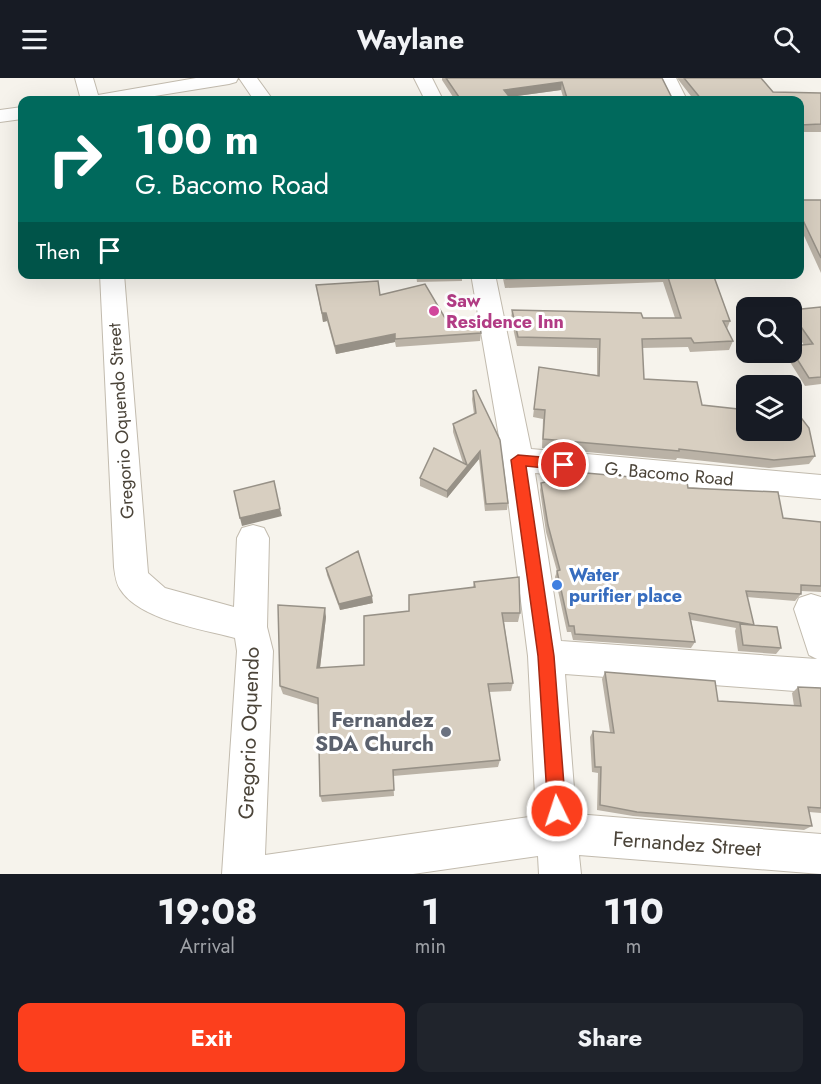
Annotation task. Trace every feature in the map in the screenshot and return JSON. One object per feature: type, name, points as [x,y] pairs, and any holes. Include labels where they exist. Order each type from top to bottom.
[{"type":"street","points":[[84,78],[89,96]]},
{"type":"street","points":[[123,96],[229,78]]},
{"type":"street","points":[[248,78],[260,96]]},
{"type":"street","points":[[432,96],[424,80],[445,78]]},
{"type":"street","points":[[667,78],[676,96]]},
{"type":"street","points":[[0,116],[18,114]]},
{"type":"street","name":"Gregorio Oquendo Street","points":[[112,279],[130,567]]},
{"type":"street","points":[[484,279],[518,460],[546,656],[561,874]]},
{"type":"street","name":"G. Bacomo Road","points":[[518,460],[821,487]]},
{"type":"street","points":[[250,627],[253,538]]},
{"type":"street","name":"Gregorio Oquendo","points":[[130,567],[133,581],[155,600],[250,627],[255,651],[243,874]]},
{"type":"street","points":[[811,609],[821,644]]},
{"type":"street","points":[[546,656],[821,676]]},
{"type":"street","name":"Fernandez Street","points":[[268,874],[558,833],[821,854]]},
{"type":"building","points":[[446,78],[662,78],[671,96],[566,96],[562,82],[504,90],[509,96],[458,96]]},
{"type":"building","points":[[684,78],[761,78],[773,92],[821,93],[821,124],[804,125],[804,96],[699,96]]},
{"type":"building","points":[[804,200],[821,200],[821,258],[804,222]]},
{"type":"building","points":[[669,279],[715,279],[730,321],[723,321],[733,341],[694,343],[691,338],[642,339],[644,379],[697,382],[702,405],[736,409],[736,441],[802,441],[802,419],[809,428],[815,456],[774,460],[679,449],[679,451],[543,439],[545,410],[534,409],[539,367],[599,376],[600,339],[518,337],[512,310],[641,313],[643,318],[681,318]]},
{"type":"building","points":[[378,281],[380,295],[425,284],[445,318],[479,320],[481,333],[395,339],[395,334],[335,346],[326,313],[322,313],[316,285]]},
{"type":"building","points":[[821,307],[821,377],[809,378],[800,363],[802,363],[802,345],[813,344],[802,328],[802,309]]},
{"type":"building","points":[[476,390],[500,440],[508,503],[486,504],[480,451],[447,491],[420,478],[434,448],[467,465],[453,424],[476,413],[473,391]]},
{"type":"building","points":[[586,473],[687,482],[688,488],[778,492],[783,518],[821,522],[821,586],[801,585],[801,594],[746,591],[754,625],[689,613],[695,642],[575,634],[574,626],[569,626],[557,571],[560,570],[548,525],[541,483]]},
{"type":"building","points":[[274,481],[280,509],[240,518],[234,491]]},
{"type":"building","points":[[358,551],[372,596],[339,604],[326,568]]},
{"type":"building","points":[[519,577],[520,613],[502,613],[513,683],[488,684],[500,760],[393,770],[394,790],[320,796],[318,698],[280,686],[278,605],[325,608],[317,668],[364,665],[364,616],[409,611],[409,595],[475,587],[474,582]]},
{"type":"building","points":[[740,624],[777,627],[781,648],[743,645]]},
{"type":"building","points":[[605,672],[715,681],[718,701],[801,706],[798,687],[821,688],[821,808],[808,807],[812,826],[637,812],[600,805],[601,767],[595,767],[593,731],[614,733]]},
{"type":"place","name":"Saw Residence Inn","points":[[434,311]]},
{"type":"place","name":"Water purifier place","points":[[557,585]]},
{"type":"place","name":"Fernandez SDA Church","points":[[446,732]]},
{"type":"route","points":[[557,811],[546,656],[518,460],[564,465]]}]
